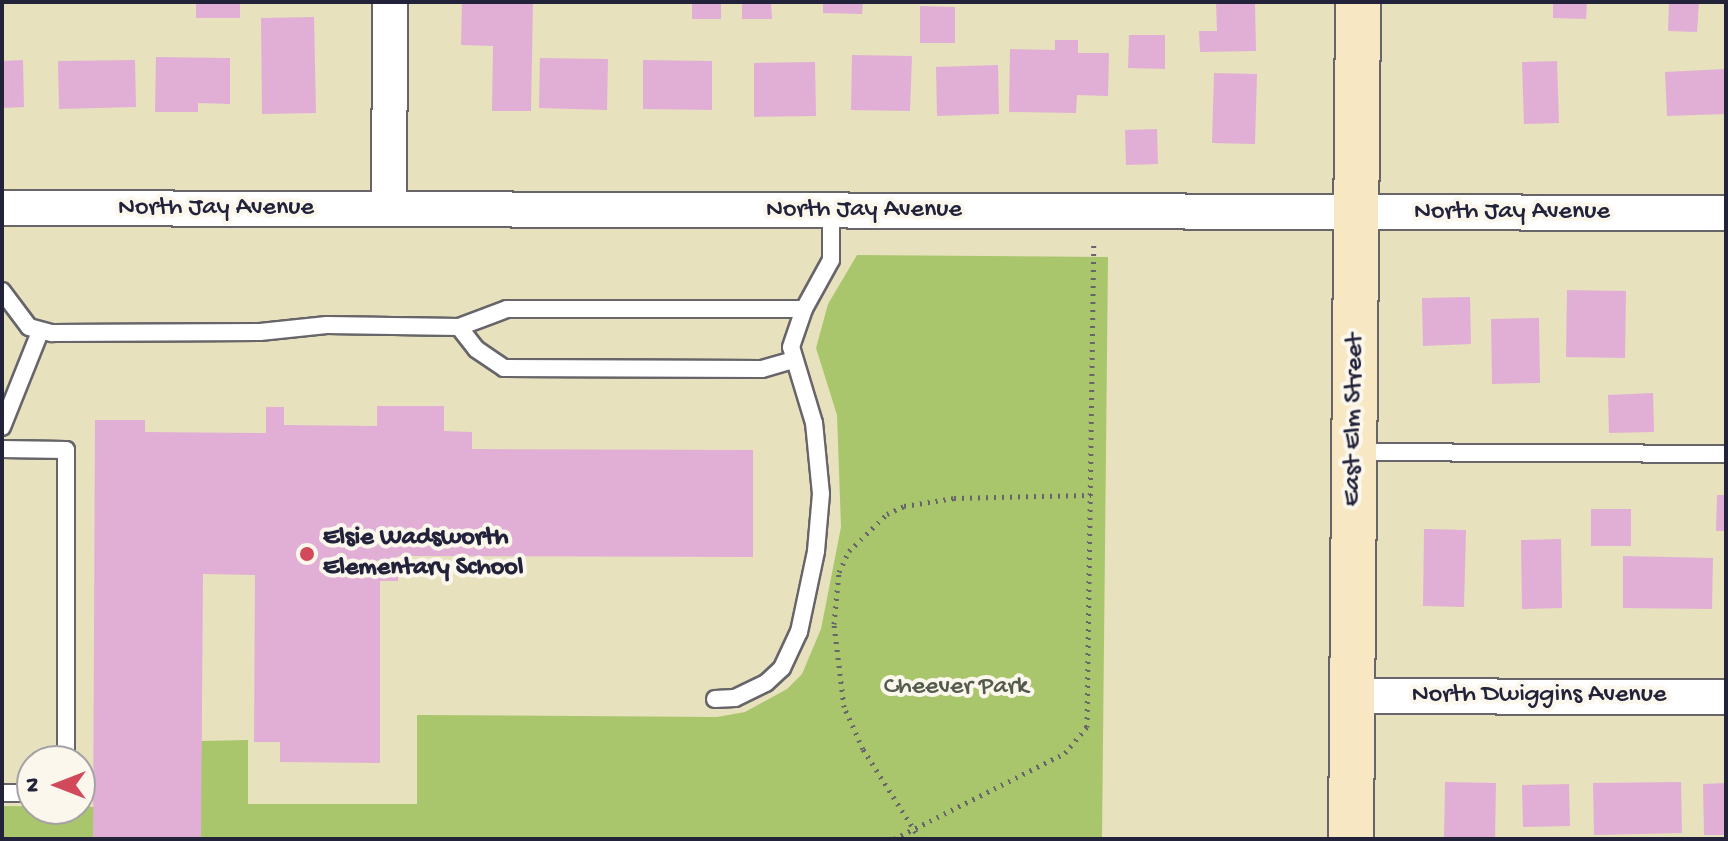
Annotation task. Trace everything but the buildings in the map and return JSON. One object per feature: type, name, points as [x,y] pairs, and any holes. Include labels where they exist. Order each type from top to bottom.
[{"type":"street","points":[[389,209],[390,2]]},
{"type":"street","name":"East Elm Street","points":[[1351,839],[1358,2]]},
{"type":"street","name":"North Jay Avenue","points":[[2,208],[1726,213]]},
{"type":"street","name":"North Dwiggins Avenue","points":[[1352,696],[1726,697]]},
{"type":"lane","points":[[715,699],[735,698],[766,683],[782,668],[799,632],[816,551],[821,471],[814,423],[793,360],[792,337],[831,260],[831,211]]},
{"type":"lane","points":[[2,291],[20,318],[40,332],[459,327],[507,309],[804,309]]},
{"type":"lane","points":[[459,327],[476,349],[504,368],[762,369],[793,360]]},
{"type":"lane","points":[[2,427],[40,332]]},
{"type":"lane","points":[[2,449],[66,450],[66,745]]},
{"type":"lane","points":[[1354,452],[1726,454]]},
{"type":"path","points":[[894,839],[1065,753],[1087,727],[1094,213]]},
{"type":"path","points":[[920,839],[863,749],[844,707],[834,624],[839,572],[849,551],[887,514],[904,506],[954,498],[1091,495]]},
{"type":"green space","name":"Cheever Park","points":[[857,255],[1108,257],[1102,839],[201,839],[201,741],[248,740],[248,804],[417,804],[417,715],[717,717],[745,712],[787,689],[802,674],[821,629],[841,527],[837,415],[816,348],[828,304]]},
{"type":"green space","points":[[2,806],[16,806],[16,825],[96,825],[96,839],[2,839]]},
{"type":"place","name":"Elsie Wadsworth Elementary School","points":[[307,554]]}]
